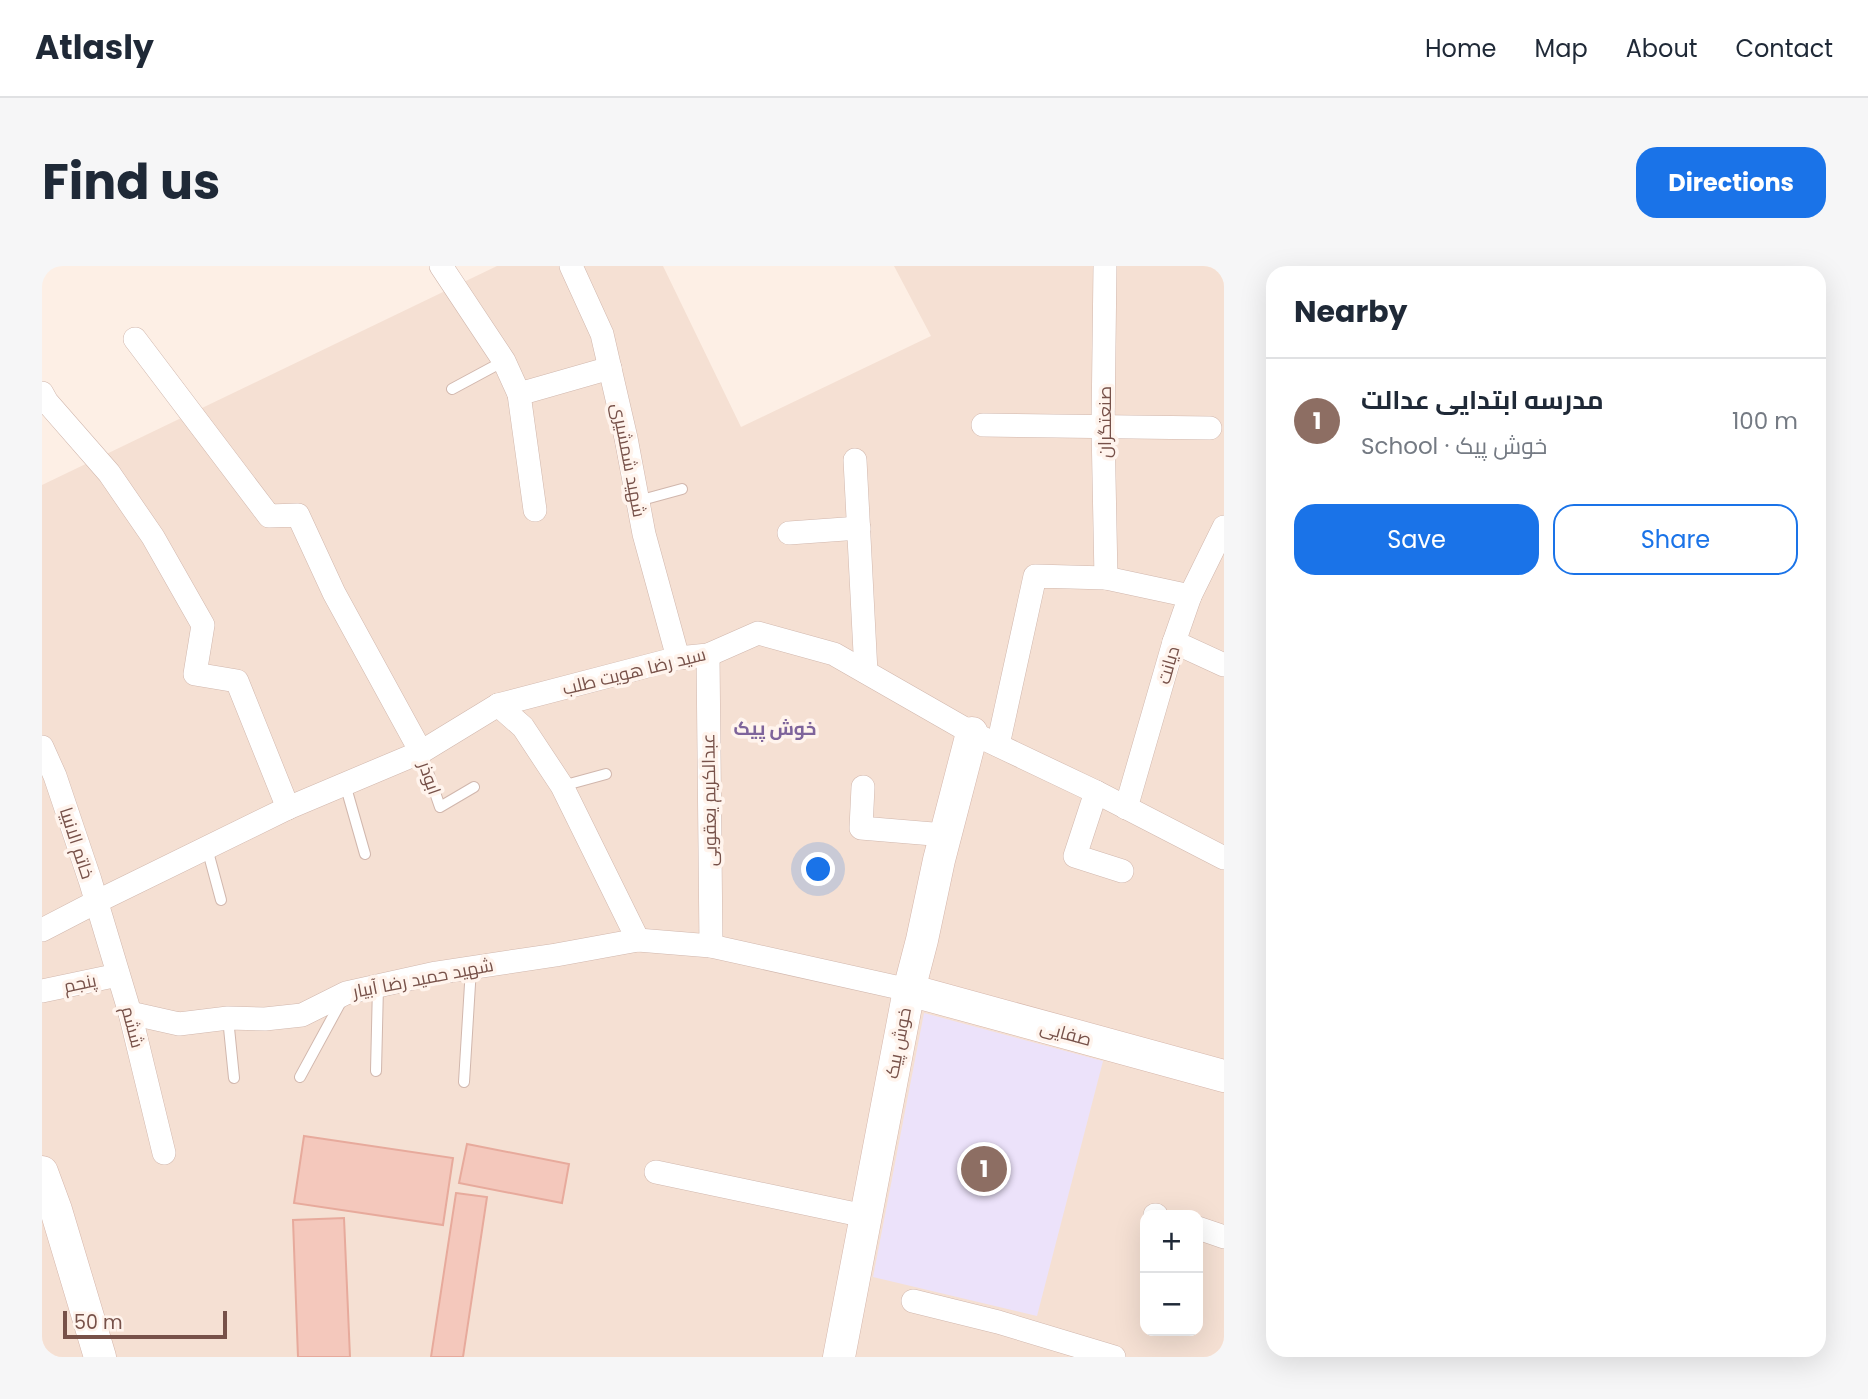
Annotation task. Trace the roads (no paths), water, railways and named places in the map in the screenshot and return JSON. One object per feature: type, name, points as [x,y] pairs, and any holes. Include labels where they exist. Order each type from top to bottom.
[{"type":"street","points":[[441,266],[504,361],[519,394],[535,510]]},
{"type":"street","name":"شهید شمشیری","points":[[571,266],[602,334],[644,534],[678,658]]},
{"type":"street","name":"صنعتگران","points":[[1105,266],[1103,426],[1106,578]]},
{"type":"street","points":[[135,339],[270,516],[298,515],[334,593],[421,752]]},
{"type":"street","points":[[519,394],[610,368]]},
{"type":"street","points":[[42,393],[109,473],[153,537],[204,625],[195,674],[237,681],[288,808]]},
{"type":"street","points":[[983,425],[1210,428]]},
{"type":"street","points":[[855,460],[866,672]]},
{"type":"street","name":"دیانت","points":[[1126,808],[1190,596],[1224,527]]},
{"type":"street","points":[[789,533],[859,528]]},
{"type":"street","points":[[985,739],[1035,576],[1106,578],[1190,596]]},
{"type":"street","name":"سید رضا هویت طلب","points":[[42,930],[288,808],[421,752],[498,705],[678,658],[708,655],[758,633],[834,654],[985,739],[1224,858]]},
{"type":"street","points":[[1174,642],[1224,665]]},
{"type":"street","name":"عبدالکریم یعقوبی","points":[[708,655],[711,946]]},
{"type":"street","points":[[498,705],[523,727],[562,786],[638,940]]},
{"type":"street","name":"خوش پیک","points":[[839,1357],[909,990],[945,835],[985,739]]},
{"type":"street","name":"خاتم الانبیا","points":[[42,747],[55,776],[96,902]]},
{"type":"street","points":[[863,787],[861,828],[945,835]]},
{"type":"street","points":[[1096,792],[1075,856],[1122,871]]},
{"type":"street","name":"ششم","points":[[96,902],[130,1013],[164,1153]]},
{"type":"street","name":"شهید حمید رضا آبیار","points":[[130,1013],[178,1024],[302,1014],[346,993],[436,973],[638,940],[711,946],[909,990]]},
{"type":"street","name":"پنجم","points":[[42,991],[118,975]]},
{"type":"street","name":"صفایی","points":[[909,990],[1224,1076]]},
{"type":"street","points":[[42,1172],[49,1214],[100,1357]]},
{"type":"street","points":[[656,1172],[865,1216]]},
{"type":"street","points":[[1203,1230],[1224,1237]]},
{"type":"street","points":[[913,1301],[998,1322],[1114,1357]]},
{"type":"lane","points":[[452,389],[504,361]]},
{"type":"lane","points":[[638,501],[682,489]]},
{"type":"lane","name":"ابوذر","points":[[421,752],[440,807],[474,787]]},
{"type":"lane","points":[[562,786],[606,774]]},
{"type":"lane","points":[[345,784],[365,854]]},
{"type":"lane","points":[[207,848],[221,900]]},
{"type":"lane","points":[[464,1082],[471,968]]},
{"type":"lane","points":[[376,1071],[378,986]]},
{"type":"lane","points":[[300,1077],[346,993]]},
{"type":"lane","points":[[229,1018],[234,1078]]},
{"type":"place","name":"مدرسه ابتدایی عدالت","points":[[984,1169]]},
{"type":"district","name":"خوش پیک","points":[[775,728]]}]
